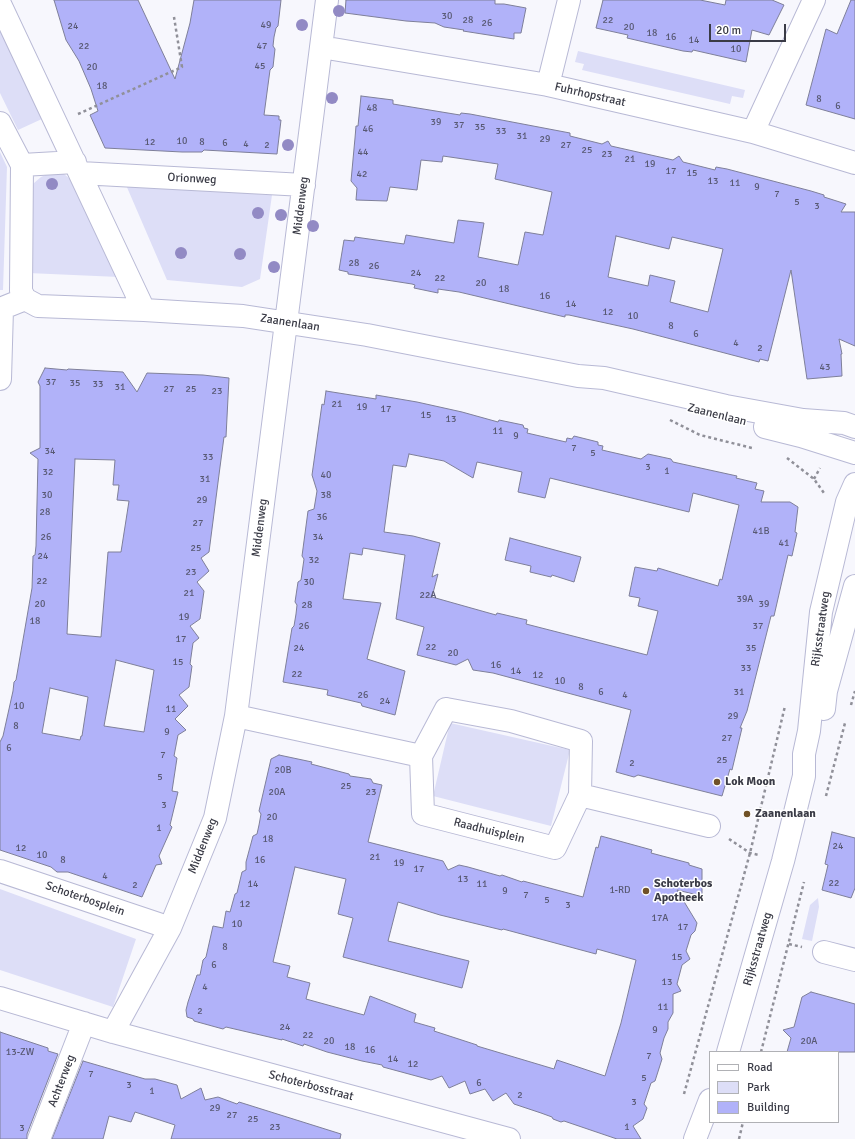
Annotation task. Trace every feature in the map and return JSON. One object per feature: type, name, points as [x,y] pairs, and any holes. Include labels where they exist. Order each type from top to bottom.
[{"type":"street","name":"Middenweg","points":[[113,1032],[170,928],[215,818],[236,716],[327,0]]},
{"type":"street","points":[[548,85],[569,0]]},
{"type":"street","points":[[753,132],[814,0]]},
{"type":"street","points":[[0,4],[144,310]]},
{"type":"street","name":"Fuhrhopstraat","points":[[321,47],[548,85],[753,132],[855,163]]},
{"type":"street","points":[[0,123],[22,165],[21,291],[25,299],[1,309],[0,379]]},
{"type":"street","name":"Orionweg","points":[[22,165],[304,185]]},
{"type":"street","name":"Zaanenlaan","points":[[25,299],[38,306],[243,316],[286,322],[367,335],[578,376],[604,378],[726,406],[803,420],[844,423],[855,426]]},
{"type":"street","name":"Zaanenlaan","points":[[578,376],[602,386],[800,436],[855,453]]},
{"type":"street","name":"Rijksstraatweg","points":[[728,1051],[783,861],[804,776],[804,754],[809,731],[821,612],[847,502],[855,484]]},
{"type":"street","name":"Rijksstraatweg","points":[[804,776],[816,756],[821,733],[826,691],[855,586]]},
{"type":"street","name":"Raadhuisplein","points":[[446,709],[511,721],[581,741],[580,795],[555,848],[423,814],[421,756],[446,709]]},
{"type":"street","points":[[236,716],[421,756]]},
{"type":"street","points":[[580,795],[709,826]]},
{"type":"street","name":"Schoterbosplein","points":[[0,870],[170,928]]},
{"type":"street","points":[[824,952],[855,960]]},
{"type":"street","points":[[0,998],[113,1032]]},
{"type":"street","name":"Achterweg","points":[[39,1139],[84,1023]]},
{"type":"street","name":"Schoterbosstraat","points":[[113,1032],[509,1139]]},
{"type":"street","points":[[695,1139],[709,1103]]},
{"type":"street","points":[[710,1139],[713,1123]]},
{"type":"path","points":[[57,124],[182,66],[174,17]]},
{"type":"path","points":[[665,417],[700,435],[757,450]]},
{"type":"path","points":[[785,457],[814,479],[825,495]]},
{"type":"path","points":[[682,1101],[750,853],[787,701]]},
{"type":"path","points":[[709,826],[750,853],[783,861]]},
{"type":"path","points":[[739,1139],[743,1123]]},
{"type":"green space","points":[[0,24],[44,118],[18,130],[0,93]]},
{"type":"green space","points":[[578,51],[745,90],[743,98],[732,96],[730,104],[582,70],[584,64],[575,62]]},
{"type":"green space","points":[[0,152],[7,167],[3,290],[0,290]]},
{"type":"green space","points":[[52,172],[64,174],[75,183],[119,277],[28,273],[28,194],[34,183],[41,177]]},
{"type":"green space","points":[[126,185],[272,195],[260,279],[242,287],[167,280]]},
{"type":"green space","points":[[450,723],[570,750],[551,826],[433,796]]},
{"type":"green space","points":[[0,889],[136,939],[113,1007],[0,970]]},
{"type":"green space","points":[[818,898],[819,907],[812,941],[802,939],[810,905]]},
{"type":"building","points":[[54,0],[138,0],[175,79],[190,23],[194,0],[281,0],[278,26],[274,37],[273,46],[275,49],[273,67],[270,70],[264,115],[279,116],[279,120],[281,120],[277,154],[204,150],[202,152],[182,152],[105,148],[90,115],[98,111],[91,89],[79,61],[66,40]]},
{"type":"building","points":[[346,0],[495,0],[495,4],[526,8],[521,33],[514,33],[514,39],[463,31],[464,30],[444,27],[435,23],[406,21],[345,13]]},
{"type":"building","points":[[603,0],[700,0],[725,5],[726,0],[772,0],[784,5],[769,35],[752,30],[746,62],[693,50],[692,52],[683,51],[627,38],[628,35],[596,28]]},
{"type":"building","points":[[851,0],[855,0],[855,119],[806,105],[826,29],[837,34]]},
{"type":"building","points":[[361,96],[393,100],[393,104],[460,115],[461,113],[470,114],[570,133],[570,136],[602,144],[608,141],[611,146],[673,160],[679,156],[683,162],[715,170],[716,167],[727,169],[811,191],[846,204],[841,212],[855,212],[855,346],[839,339],[842,354],[842,376],[807,379],[791,270],[768,361],[760,359],[759,362],[633,329],[569,315],[565,315],[565,317],[459,292],[438,289],[438,293],[414,288],[415,285],[412,284],[348,274],[348,272],[339,270],[344,240],[354,241],[355,237],[404,244],[406,235],[454,243],[458,220],[484,223],[478,257],[518,265],[525,232],[543,235],[552,192],[495,179],[498,164],[443,156],[442,162],[421,160],[417,190],[390,187],[387,201],[356,200],[357,188],[351,181],[356,126],[358,126]],"holes":[[[616,236],[669,249],[672,237],[723,249],[708,312],[670,302],[675,281],[650,275],[648,286],[608,277]]]},
{"type":"building","points":[[45,368],[123,372],[137,392],[147,373],[203,375],[229,378],[226,437],[224,437],[209,552],[201,558],[209,571],[197,582],[204,591],[200,619],[190,626],[199,638],[193,643],[189,687],[179,695],[188,706],[175,719],[186,730],[178,735],[174,756],[177,758],[172,791],[178,792],[170,825],[172,827],[159,856],[162,864],[156,865],[142,897],[68,872],[57,872],[51,867],[0,850],[0,742],[3,736],[14,682],[16,680],[32,588],[33,556],[35,555],[36,546],[38,459],[30,453],[40,448],[40,386],[38,382]],"holes":[[[75,459],[115,460],[113,485],[119,485],[117,500],[129,501],[121,552],[108,552],[101,637],[67,634]],[[116,660],[154,670],[144,732],[104,726]],[[50,688],[88,697],[82,736],[80,740],[42,733]]]},
{"type":"building","points":[[326,391],[376,399],[376,395],[417,402],[498,422],[499,420],[523,425],[524,428],[528,429],[527,433],[566,442],[567,438],[572,439],[574,436],[598,442],[598,445],[603,446],[602,450],[641,459],[648,454],[671,459],[673,462],[737,476],[736,478],[757,483],[755,489],[764,491],[761,502],[790,502],[798,507],[795,532],[797,533],[792,556],[788,555],[774,616],[771,616],[747,711],[740,728],[742,728],[732,770],[730,769],[722,796],[638,775],[634,777],[616,772],[631,710],[493,673],[473,670],[468,659],[456,665],[417,655],[424,627],[396,619],[405,555],[363,548],[362,555],[350,553],[343,599],[381,603],[367,659],[405,671],[395,715],[362,706],[361,703],[327,695],[328,690],[283,682],[292,628],[294,626],[296,614],[297,605],[295,602],[298,582],[301,580],[304,559],[302,556],[308,511],[314,509],[317,491],[312,475],[322,404],[324,405]],"holes":[[[409,454],[444,461],[473,478],[477,462],[522,472],[518,492],[545,498],[550,478],[689,512],[693,493],[739,505],[722,580],[720,579],[718,586],[658,568],[657,571],[635,567],[629,596],[640,598],[638,606],[658,611],[647,655],[526,624],[527,620],[497,613],[496,615],[432,597],[438,574],[432,577],[440,543],[413,536],[384,532],[393,465],[406,467]]]},
{"type":"building","points":[[510,538],[581,557],[574,582],[552,575],[551,577],[530,572],[531,566],[505,560]]},
{"type":"building","points":[[279,755],[312,762],[311,764],[349,774],[350,776],[371,779],[373,783],[382,785],[368,842],[443,861],[448,870],[459,865],[583,897],[596,847],[598,848],[601,836],[652,850],[651,853],[689,863],[689,865],[702,869],[702,896],[677,890],[697,923],[686,951],[690,959],[682,965],[677,984],[681,991],[673,994],[673,1013],[668,1022],[668,1029],[660,1053],[662,1059],[655,1081],[651,1083],[644,1104],[647,1108],[643,1119],[633,1126],[641,1139],[617,1139],[564,1121],[561,1122],[553,1119],[552,1117],[514,1104],[506,1093],[493,1101],[485,1089],[470,1094],[465,1081],[449,1088],[442,1076],[431,1080],[383,1067],[382,1065],[327,1052],[304,1044],[303,1046],[282,1039],[226,1027],[223,1029],[194,1021],[193,1019],[187,1017],[186,1010],[188,1002],[197,975],[200,975],[203,960],[206,957],[213,926],[223,928],[226,911],[230,912],[235,894],[237,893],[242,872],[246,870],[246,862],[253,836],[257,834],[261,814],[259,811],[271,759]],"holes":[[[295,867],[346,879],[338,914],[353,918],[343,957],[462,988],[469,961],[388,941],[398,902],[440,915],[503,929],[596,954],[597,949],[636,960],[621,1023],[605,1076],[557,1060],[554,1069],[477,1046],[434,1031],[435,1028],[414,1022],[416,1014],[370,996],[364,1015],[306,999],[310,983],[287,977],[290,966],[273,962]]]},
{"type":"building","points":[[832,832],[855,838],[855,888],[851,898],[822,890],[828,865],[825,864]]},
{"type":"building","points":[[811,992],[855,1004],[855,1052],[787,1051],[791,1038],[783,1030],[794,1027],[802,997]]},
{"type":"building","points":[[0,1032],[48,1048],[48,1051],[58,1054],[27,1134],[27,1139],[0,1139]]},
{"type":"building","points":[[83,1061],[145,1079],[155,1079],[177,1085],[181,1099],[201,1088],[205,1100],[218,1097],[237,1104],[239,1102],[341,1134],[340,1139],[171,1139],[175,1125],[135,1112],[131,1122],[109,1116],[103,1139],[52,1139]]},
{"type":"place","name":"Lok Moon","points":[[717,782]]},
{"type":"place","name":"Zaanenlaan","points":[[747,814]]},
{"type":"place","name":"Schoterbos Apotheek","points":[[646,891]]}]
